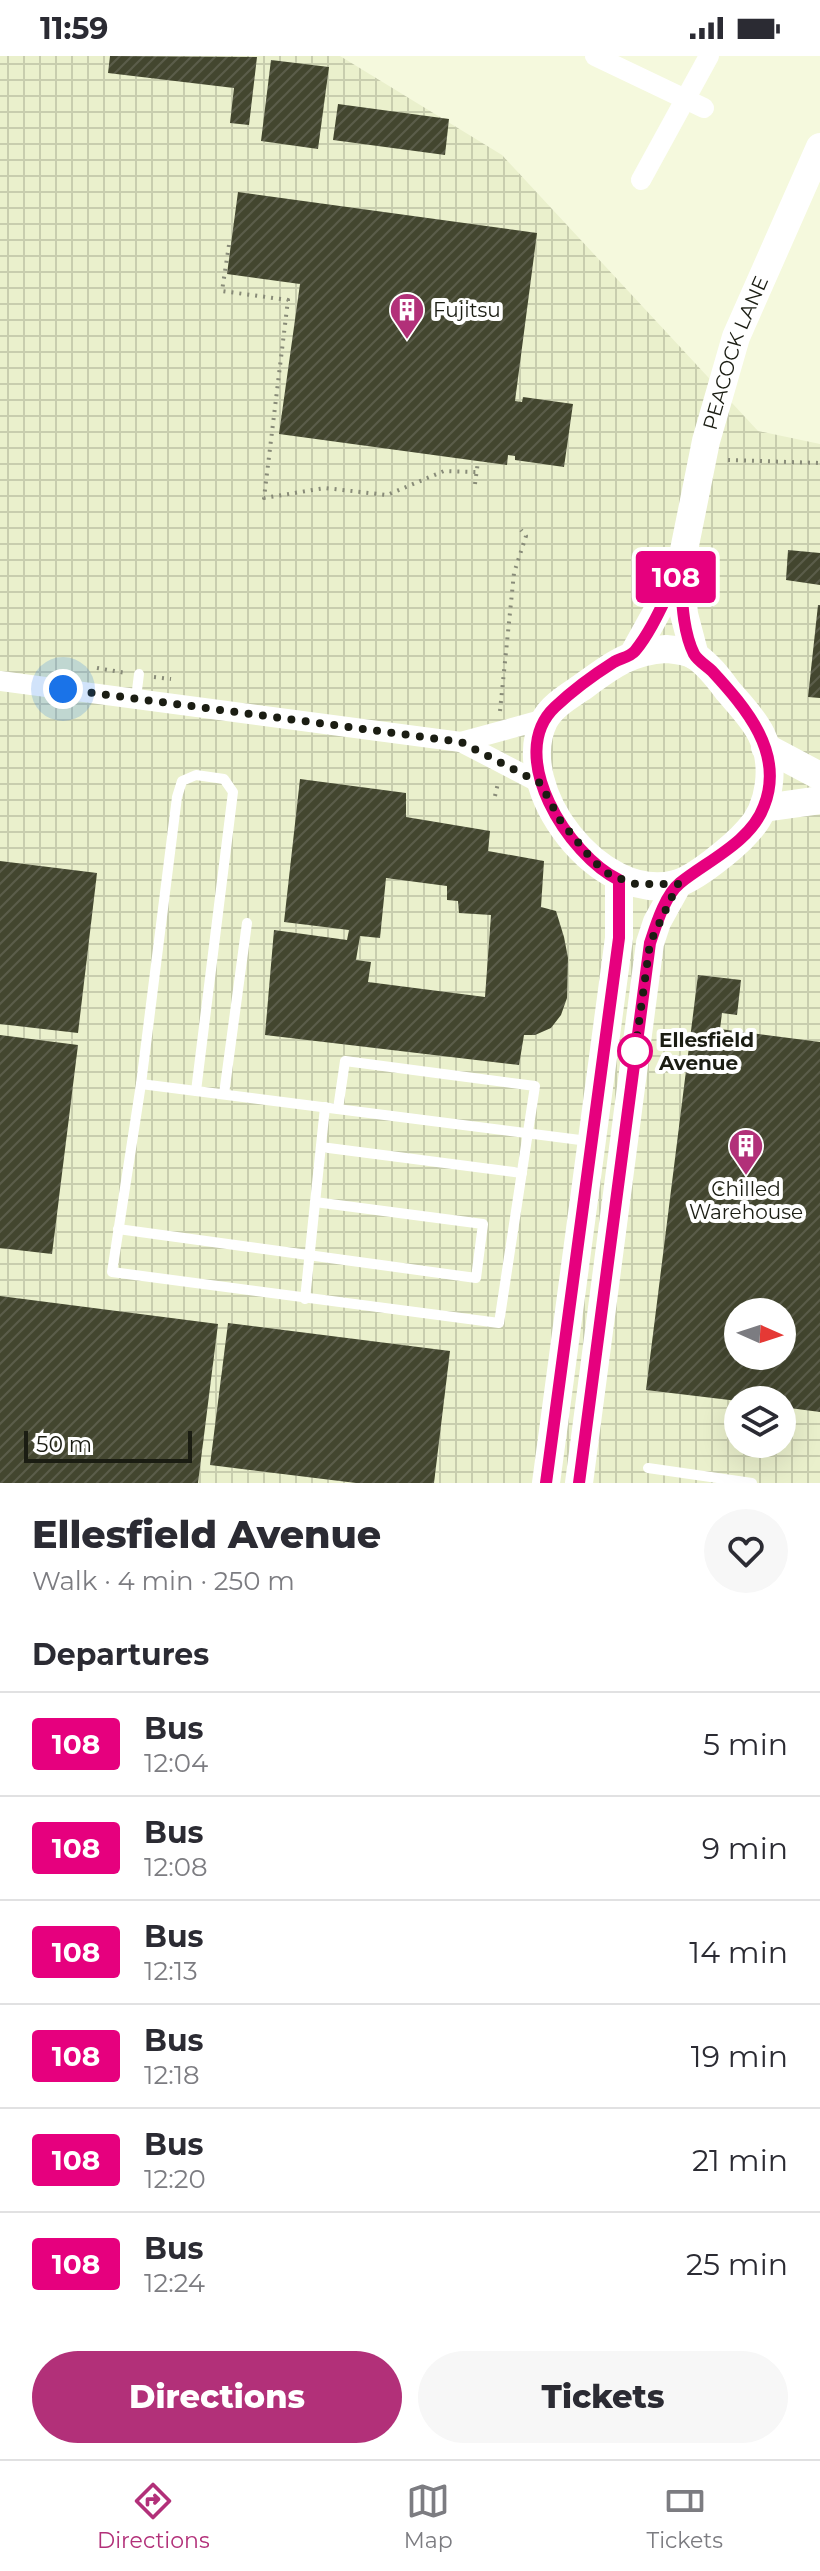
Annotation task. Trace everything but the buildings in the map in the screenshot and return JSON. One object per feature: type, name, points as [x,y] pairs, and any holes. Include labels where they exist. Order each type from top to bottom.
[{"type":"street","points":[[641,180],[695,104],[709,56]]},
{"type":"street","points":[[609,59],[695,104]]},
{"type":"street","name":"PEACOCK LANE","points":[[634,653],[680,570],[701,506],[736,337],[817,163]]},
{"type":"street","name":"PEACOCK LANE","points":[[680,570],[684,614],[695,656]]},
{"type":"street","points":[[579,1483],[650,943],[678,884],[749,831],[764,808],[769,765],[765,747],[751,718],[695,656],[666,649],[634,653],[614,662],[555,707],[545,719],[535,762],[540,783],[560,820],[593,861],[619,880],[648,886],[678,884]]},
{"type":"street","points":[[0,681],[461,742],[540,783]]},
{"type":"street","points":[[461,742],[545,719]]},
{"type":"street","points":[[765,747],[820,776]]},
{"type":"street","points":[[764,808],[820,800]]},
{"type":"street","points":[[546,1483],[619,938],[619,880]]},
{"type":"lane","points":[[136,698],[139,674]]},
{"type":"lane","points":[[196,1091],[233,792],[224,779],[217,777],[190,777],[182,781],[177,797],[141,1084],[112,1272],[499,1323],[535,1086],[345,1061],[338,1109]]},
{"type":"lane","points":[[224,1094],[247,923]]},
{"type":"lane","points":[[141,1084],[590,1142]]},
{"type":"lane","points":[[305,1299],[325,1107]]},
{"type":"lane","points":[[321,1147],[522,1173]]},
{"type":"lane","points":[[118,1229],[476,1278],[483,1224],[315,1202]]},
{"type":"lane","points":[[648,1468],[752,1483]]},
{"type":"path","points":[[229,245],[222,291],[288,300],[264,498],[325,488],[387,495],[444,471],[477,472]]},
{"type":"path","points":[[717,460],[820,463]]},
{"type":"path","points":[[475,484],[478,461]]},
{"type":"path","points":[[500,712],[514,573],[526,536],[521,530]]},
{"type":"path","points":[[495,796],[499,781]]},
{"type":"shaded area","points":[[0,56],[340,56],[502,155],[758,431],[820,444],[820,1483],[0,1483]]},
{"type":"bus line","name":"108","points":[[546,1483],[619,938],[619,880],[593,861],[545,797],[535,762],[538,741],[545,719],[555,707],[614,662],[634,653],[680,570],[684,614],[695,656],[711,670],[763,736],[769,765],[768,792],[764,808],[749,831],[691,878],[678,884],[657,922],[650,943],[579,1483]]},
{"type":"place","name":"Fujitsu","points":[[407,341]]},
{"type":"place","name":"Ellesfield Avenue","points":[[635,1051]]},
{"type":"place","name":"Chilled Warehouse","points":[[746,1177]]},
{"type":"route","points":[[63,689],[461,742],[540,783],[560,820],[593,861],[610,875],[636,884],[678,884],[657,922],[650,943],[635,1051]]}]
